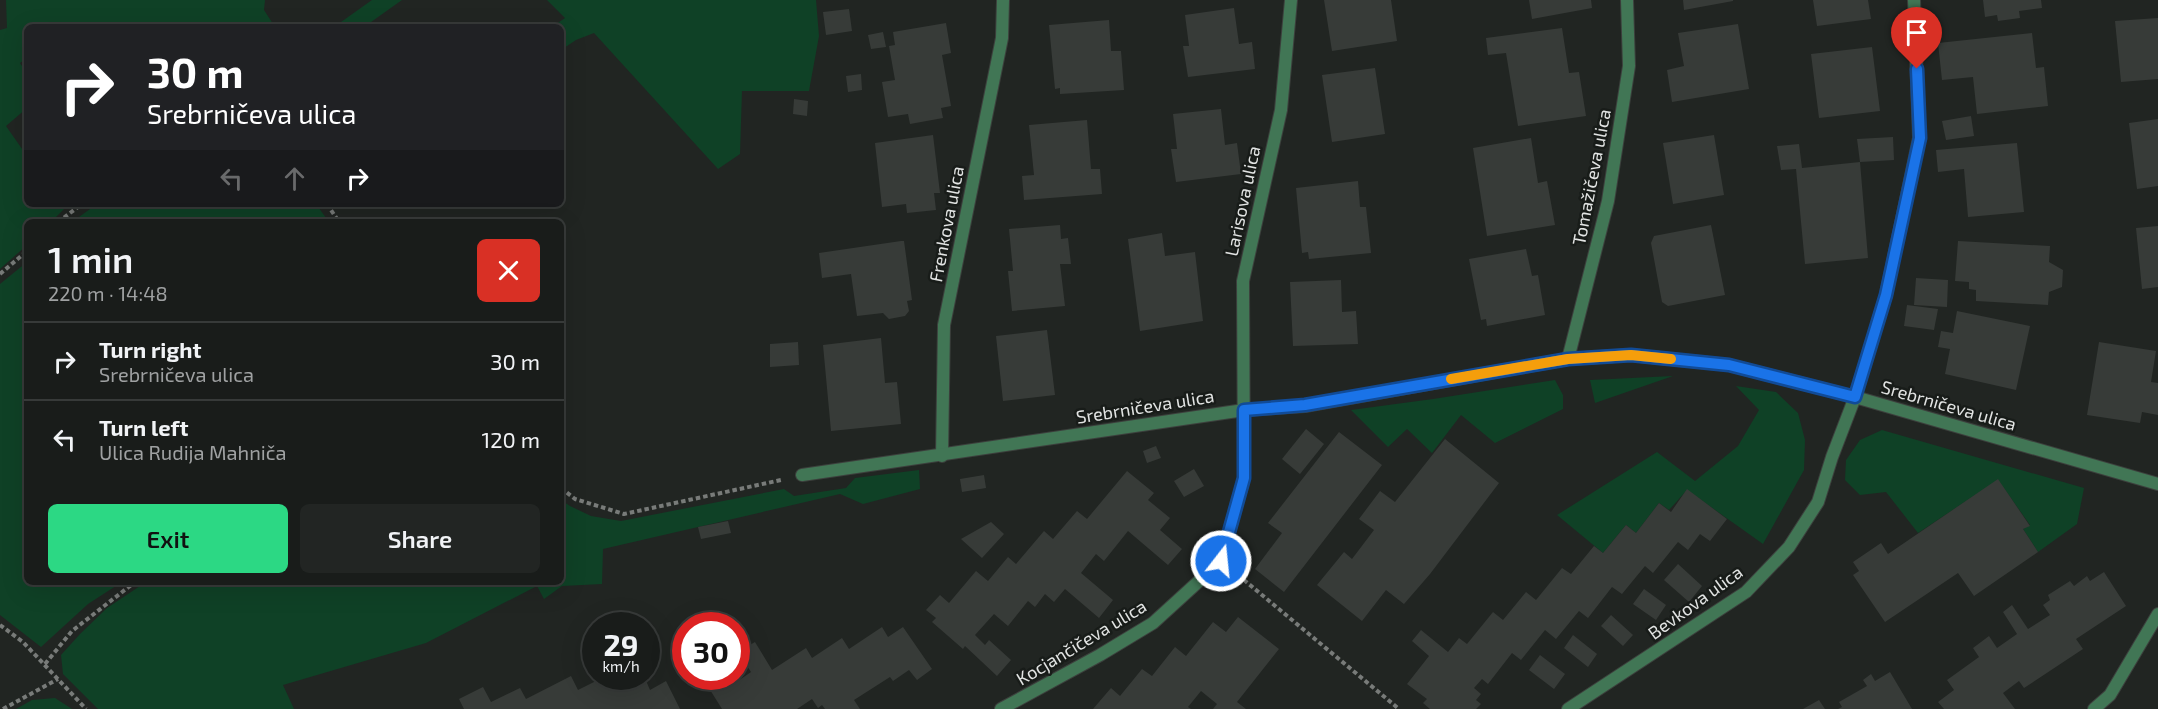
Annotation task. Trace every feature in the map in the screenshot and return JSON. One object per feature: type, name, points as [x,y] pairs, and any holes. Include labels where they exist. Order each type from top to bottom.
[{"type":"street","name":"Frenkova ulica","points":[[942,456],[944,325],[1002,38],[1003,0]]},
{"type":"street","name":"Larisova ulica","points":[[1244,410],[1243,281],[1281,110],[1291,0]]},
{"type":"street","name":"Tomažičeva ulica","points":[[1568,359],[1608,201],[1629,66],[1627,0]]},
{"type":"street","name":"Bevkova ulica","points":[[1568,709],[1746,592],[1789,547],[1818,502],[1832,456],[1855,397],[1886,295],[1920,138],[1914,0]]},
{"type":"street","name":"Srebrničeva ulica","points":[[802,475],[1244,410],[1305,405],[1568,359],[1631,355],[1729,365],[1855,397],[2158,484]]},
{"type":"street","points":[[1221,561],[1244,478],[1244,410]]},
{"type":"street","name":"Kocjančičeva ulica","points":[[1001,709],[1154,623],[1221,561]]},
{"type":"street","points":[[2094,709],[2110,695],[2158,614]]},
{"type":"path","points":[[61,219],[77,207]]},
{"type":"path","points":[[0,274],[24,254]]},
{"type":"path","points":[[564,490],[575,499],[624,514],[802,475]]},
{"type":"path","points":[[1221,561],[1400,709]]},
{"type":"path","points":[[45,664],[72,631],[131,585]]},
{"type":"path","points":[[0,626],[23,642],[86,709]]},
{"type":"path","points":[[3,709],[58,679]]},
{"type":"green space","points":[[6,0],[265,0],[264,10],[273,24],[24,24],[24,60],[20,63],[24,69],[24,111],[6,126],[24,152],[24,207],[65,208],[54,219],[24,219],[24,248],[0,269],[0,30],[7,28]]},
{"type":"green space","points":[[372,0],[402,0],[368,24],[338,24]]},
{"type":"green space","points":[[547,0],[816,0],[819,36],[809,91],[742,91],[740,154],[718,169],[594,33],[564,48],[564,24],[556,24],[565,18]]},
{"type":"green space","points":[[93,207],[318,207],[327,219],[76,219]]},
{"type":"green space","points":[[24,264],[24,585],[117,585],[88,604],[41,647],[0,615],[0,284]]},
{"type":"green space","points":[[1673,376],[1595,403],[1590,380]]},
{"type":"green space","points":[[1555,380],[1563,395],[1563,409],[1495,443],[1461,415],[1432,453],[1407,429],[1388,447],[1351,410],[1433,399]]},
{"type":"green space","points":[[1736,386],[1776,392],[1798,413],[1805,440],[1804,470],[1763,544],[1687,490],[1669,510],[1659,503],[1636,533],[1626,525],[1603,553],[1557,515],[1657,452],[1695,481],[1738,446],[1759,410]]},
{"type":"green space","points":[[1882,430],[2084,488],[2077,524],[2038,552],[2023,529],[2030,525],[1998,480],[1918,533],[1886,492],[1860,495],[1845,480],[1846,460],[1860,440]]},
{"type":"green space","points":[[919,470],[920,489],[863,504],[840,494],[603,549],[602,584],[562,586],[544,599],[537,586],[426,643],[283,685],[294,709],[98,709],[63,674],[61,655],[107,608],[142,585],[564,585],[564,502],[591,516],[621,521],[784,489],[794,496],[846,488],[855,478]]},
{"type":"green space","points":[[55,698],[72,709],[16,709],[32,700]]},
{"type":"building","points":[[1324,0],[1391,0],[1397,41],[1332,51]]},
{"type":"building","points":[[1529,0],[1591,0],[1592,8],[1532,19]]},
{"type":"building","points":[[1683,0],[1733,0],[1733,1],[1684,10]]},
{"type":"building","points":[[1813,0],[1868,0],[1871,19],[1817,26]]},
{"type":"building","points":[[1983,0],[2041,0],[2042,8],[2019,11],[2020,18],[1998,21],[1997,15],[1985,17]]},
{"type":"building","points":[[1234,8],[1239,44],[1252,42],[1255,69],[1188,77],[1183,46],[1189,46],[1185,15]]},
{"type":"building","points":[[849,9],[852,31],[826,35],[823,12]]},
{"type":"building","points":[[2158,18],[2158,79],[2121,82],[2115,21]]},
{"type":"building","points":[[1109,20],[1111,51],[1121,51],[1124,90],[1060,94],[1060,88],[1055,89],[1049,25]]},
{"type":"building","points":[[946,23],[951,53],[942,55],[951,106],[941,108],[943,118],[910,124],[908,114],[888,117],[882,82],[895,80],[889,46],[895,45],[893,32]]},
{"type":"building","points":[[1738,24],[1749,89],[1672,102],[1667,70],[1684,66],[1678,33]]},
{"type":"building","points":[[1562,28],[1569,73],[1579,72],[1586,116],[1518,126],[1506,53],[1488,55],[1486,38]]},
{"type":"building","points":[[883,32],[886,47],[871,49],[868,35]]},
{"type":"building","points":[[2032,33],[2036,68],[2044,67],[2048,106],[1977,114],[1973,77],[1942,80],[1938,43]]},
{"type":"building","points":[[1872,47],[1880,111],[1819,118],[1811,54]]},
{"type":"building","points":[[1375,68],[1385,134],[1332,142],[1322,75]]},
{"type":"building","points":[[861,74],[862,90],[848,92],[846,76]]},
{"type":"building","points":[[794,99],[808,101],[807,116],[793,114]]},
{"type":"building","points":[[1221,109],[1225,145],[1237,143],[1241,174],[1176,182],[1171,149],[1177,149],[1173,114]]},
{"type":"building","points":[[1971,116],[1974,136],[1946,140],[1942,121]]},
{"type":"building","points":[[2158,119],[2158,186],[2137,189],[2129,123]]},
{"type":"building","points":[[1087,120],[1091,169],[1100,169],[1102,194],[1024,200],[1022,176],[1034,175],[1029,125]]},
{"type":"building","points":[[933,135],[940,193],[934,193],[936,210],[907,213],[906,204],[882,207],[875,143]]},
{"type":"building","points":[[1714,135],[1724,195],[1673,204],[1663,143]]},
{"type":"building","points":[[1893,137],[1894,160],[1860,162],[1857,139]]},
{"type":"building","points":[[1531,138],[1538,183],[1547,181],[1555,225],[1487,236],[1473,148]]},
{"type":"building","points":[[2017,143],[2024,212],[1968,217],[1964,169],[1938,172],[1936,150]]},
{"type":"building","points":[[1799,144],[1802,168],[1860,162],[1868,258],[1805,264],[1796,169],[1781,170],[1777,146]]},
{"type":"building","points":[[1358,181],[1360,207],[1366,207],[1371,253],[1309,259],[1308,252],[1302,253],[1296,188]]},
{"type":"building","points":[[1060,225],[1061,239],[1068,238],[1071,264],[1060,264],[1065,306],[1012,311],[1008,271],[1013,271],[1009,229]]},
{"type":"building","points":[[1711,225],[1725,295],[1668,306],[1662,302],[1651,243],[1654,236]]},
{"type":"building","points":[[2158,226],[2158,287],[2142,289],[2136,228]]},
{"type":"building","points":[[1162,233],[1165,256],[1195,252],[1203,321],[1140,331],[1128,239]]},
{"type":"building","points":[[904,241],[912,300],[907,301],[909,311],[905,316],[889,319],[883,313],[857,316],[851,274],[822,278],[819,253]]},
{"type":"building","points":[[1958,241],[2050,246],[2049,262],[2063,270],[2062,287],[2049,292],[2048,305],[1976,301],[1976,290],[1969,289],[1969,282],[1955,281]]},
{"type":"building","points":[[1526,249],[1532,276],[1538,275],[1545,315],[1487,326],[1486,319],[1481,320],[1469,259]]},
{"type":"building","points":[[1916,278],[1948,280],[1947,307],[1914,305]]},
{"type":"building","points":[[1341,280],[1342,312],[1356,311],[1358,344],[1293,346],[1290,282]]},
{"type":"building","points":[[1907,305],[1938,309],[1934,330],[1904,326]]},
{"type":"building","points":[[1957,311],[2030,326],[2016,390],[1945,374],[1950,349],[1938,347],[1941,331],[1953,333]]},
{"type":"building","points":[[1047,330],[1055,395],[1003,401],[996,336]]},
{"type":"building","points":[[881,338],[885,383],[897,382],[901,424],[831,431],[823,345]]},
{"type":"building","points":[[798,342],[799,365],[770,367],[770,344]]},
{"type":"building","points":[[2099,342],[2156,351],[2151,382],[2158,383],[2158,415],[2142,412],[2140,423],[2087,415]]},
{"type":"building","points":[[1306,429],[1324,444],[1300,474],[1282,459]]},
{"type":"building","points":[[1339,432],[1382,465],[1284,592],[1255,569],[1282,533],[1268,523]]},
{"type":"building","points":[[1445,439],[1499,483],[1430,574],[1404,604],[1386,590],[1362,621],[1317,585],[1344,552],[1352,559],[1374,530],[1359,519],[1380,491],[1395,502]]},
{"type":"building","points":[[1156,446],[1161,458],[1147,463],[1143,451]]},
{"type":"building","points":[[1194,469],[1204,486],[1184,497],[1174,481]]},
{"type":"building","points":[[1127,471],[1154,493],[1148,500],[1170,518],[1160,530],[1182,549],[1168,565],[1128,531],[1104,561],[1096,554],[1081,573],[1113,600],[1099,618],[1065,589],[1054,602],[1045,594],[1035,607],[1028,601],[1008,626],[994,614],[975,635],[985,645],[989,640],[1011,660],[997,676],[965,646],[963,649],[932,622],[936,618],[926,610],[940,595],[949,603],[976,571],[988,581],[1008,557],[1016,564],[1044,531],[1053,539],[1077,511],[1087,519]]},
{"type":"building","points":[[984,475],[986,488],[962,492],[960,479]]},
{"type":"building","points":[[1998,479],[2030,526],[2023,529],[2038,552],[1974,596],[1958,573],[1885,622],[1853,575],[1859,571],[1853,562],[1881,543],[1888,554]]},
{"type":"building","points":[[1687,489],[1727,519],[1710,541],[1700,534],[1688,550],[1678,542],[1653,573],[1645,566],[1622,594],[1612,587],[1588,618],[1579,611],[1556,639],[1545,630],[1521,660],[1512,653],[1488,684],[1482,679],[1474,688],[1481,694],[1476,700],[1481,704],[1476,709],[1430,709],[1423,703],[1427,699],[1407,684],[1429,656],[1412,641],[1421,630],[1448,652],[1459,638],[1467,644],[1493,612],[1503,620],[1526,592],[1536,600],[1562,568],[1571,574],[1594,546],[1603,553],[1626,525],[1636,533],[1659,503],[1671,512]]},
{"type":"building","points":[[728,521],[731,533],[701,539],[698,527]]},
{"type":"building","points":[[991,522],[1004,534],[982,558],[961,539]]},
{"type":"building","points":[[1678,564],[1702,586],[1689,602],[1664,580]]},
{"type":"building","points":[[2104,572],[2126,606],[2076,639],[2083,649],[2024,688],[2019,681],[2003,693],[2015,709],[1944,709],[1938,702],[1954,690],[1947,680],[1979,657],[1973,648],[1989,636],[1997,648],[2017,634],[2003,612],[2012,605],[2028,629],[2050,615],[2043,605],[2050,600],[2048,595],[2070,581],[2074,586],[2087,576],[2090,581]]},
{"type":"building","points":[[1644,589],[1666,605],[1656,620],[1633,604]]},
{"type":"building","points":[[1611,615],[1633,635],[1623,646],[1601,626]]},
{"type":"building","points":[[1238,617],[1279,649],[1237,702],[1246,709],[1213,709],[1217,704],[1201,691],[1188,707],[1191,709],[1093,709],[1111,688],[1120,696],[1142,669],[1152,676],[1175,647],[1186,656],[1213,622],[1226,632]]},
{"type":"building","points":[[882,627],[888,637],[903,627],[932,669],[917,680],[909,670],[893,681],[890,677],[854,700],[860,709],[825,709],[822,705],[818,708],[812,699],[797,709],[722,709],[710,690],[750,690],[750,645],[755,642],[772,670],[806,648],[812,658],[842,638],[849,649]]},
{"type":"building","points":[[1573,635],[1597,654],[1588,667],[1564,648]]},
{"type":"building","points":[[1540,655],[1565,674],[1554,689],[1529,670]]},
{"type":"building","points":[[1890,672],[1912,709],[1838,709],[1842,707],[1839,702],[1867,686],[1863,680],[1871,674],[1875,681]]},
{"type":"building","points":[[571,676],[578,690],[582,688],[582,690],[660,690],[660,684],[666,681],[680,709],[464,709],[459,699],[483,687],[491,702],[520,688],[526,699]]},
{"type":"building","points":[[1819,700],[1825,709],[1803,709]]},
{"type":"slow traffic","points":[[1451,379],[1568,359],[1631,355],[1671,359]]},
{"type":"route","points":[[1221,561],[1244,478],[1244,410],[1305,405],[1568,359],[1631,355],[1729,365],[1855,397],[1886,295],[1920,138],[1917,69]]}]
